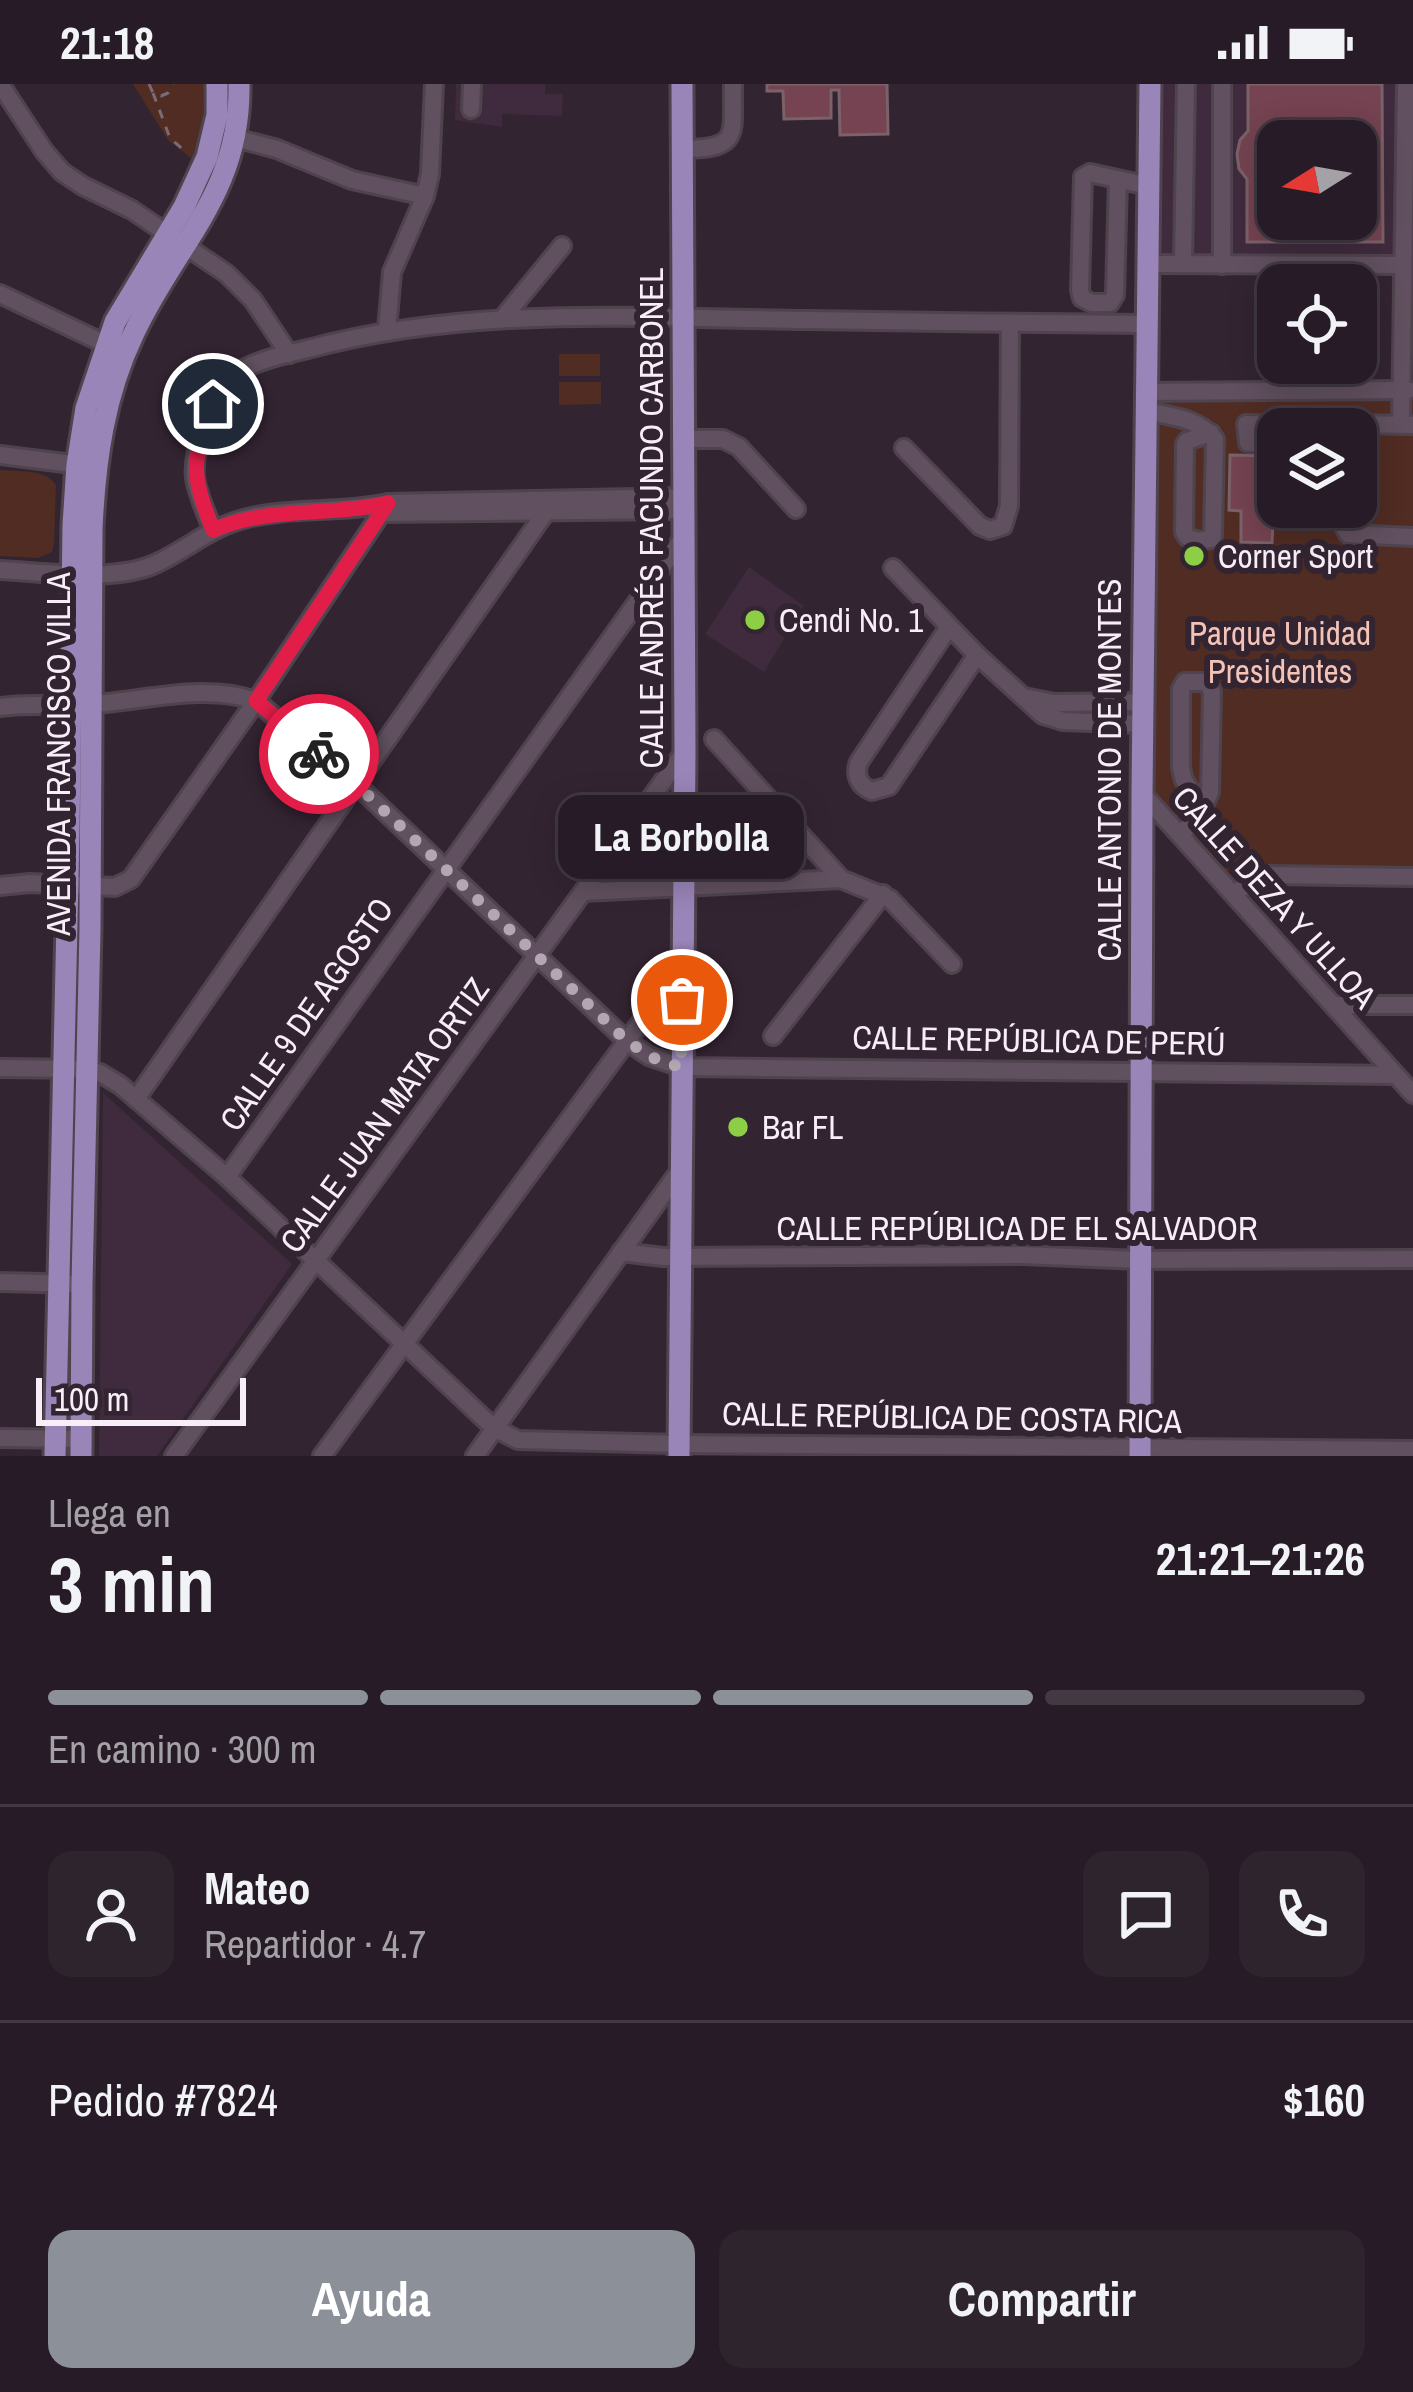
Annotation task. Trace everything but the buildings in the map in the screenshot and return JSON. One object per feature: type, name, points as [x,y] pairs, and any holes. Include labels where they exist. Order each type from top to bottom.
[{"type":"main road","name":"AVENIDA FRANCISCO VILLA","points":[[56,1448],[70,1284],[87,466],[104,418],[115,349],[144,313],[178,240],[217,115],[217,84]]},
{"type":"main road","name":"AVENIDA FRANCISCO VILLA","points":[[178,240],[213,200],[239,121],[239,84]]},
{"type":"main road","name":"CALLE ANDRÉS FACUNDO CARBONEL","points":[[679,1450],[685,751],[682,84]]},
{"type":"main road","name":"CALLE ANTONIO DE MONTES","points":[[1140,1452],[1150,84]]},
{"type":"main road","name":"AVENIDA FRANCISCO VILLA","points":[[70,1284],[81,1447]]},
{"type":"street","points":[[0,84],[62,172],[132,210],[240,285],[289,353]]},
{"type":"street","points":[[387,330],[392,272],[425,196],[433,150],[434,84]]},
{"type":"street","points":[[471,109],[472,84]]},
{"type":"street","points":[[682,149],[716,148],[728,140],[734,84]]},
{"type":"street","points":[[1183,264],[1186,84]]},
{"type":"street","points":[[1222,84],[1222,265]]},
{"type":"street","points":[[1377,424],[1407,425],[1402,265],[1406,84]]},
{"type":"street","points":[[235,138],[277,149],[352,180],[425,196]]},
{"type":"street","points":[[1118,179],[1115,295],[1110,303],[1092,303],[1081,294],[1083,177],[1090,173],[1118,179],[1149,186]]},
{"type":"street","points":[[1184,239],[1196,246],[1222,239]]},
{"type":"street","points":[[503,318],[562,246]]},
{"type":"street","points":[[1148,264],[1402,265]]},
{"type":"street","points":[[0,294],[115,349]]},
{"type":"street","points":[[1090,323],[1092,303]]},
{"type":"street","points":[[213,530],[194,471],[213,404],[233,376],[289,353],[387,330],[503,318],[1146,324]]},
{"type":"street","points":[[904,448],[980,526],[995,530],[1003,526],[1009,506],[1010,323]]},
{"type":"street","points":[[1145,402],[1299,391],[1407,390]]},
{"type":"street","points":[[1299,391],[1299,408]]},
{"type":"street","points":[[1145,402],[1196,423],[1211,433],[1216,445],[1213,536],[1199,541],[1184,532],[1186,444],[1211,433]]},
{"type":"street","points":[[1257,425],[1246,424],[1248,443],[1257,443]]},
{"type":"street","points":[[685,439],[723,439],[739,447],[796,509]]},
{"type":"street","points":[[0,455],[87,466]]},
{"type":"street","points":[[0,570],[119,573],[145,568],[213,530],[261,515],[685,503]]},
{"type":"street","points":[[136,1099],[550,507]]},
{"type":"street","points":[[0,886],[115,887],[131,879],[256,701],[377,509]]},
{"type":"street","points":[[1345,528],[1348,534],[1413,537]]},
{"type":"street","name":"CALLE 9 DE AGOSTO","points":[[227,1177],[685,535]]},
{"type":"street","points":[[893,568],[977,655],[1051,718],[1143,713]]},
{"type":"street","points":[[949,627],[859,762],[861,784],[872,791],[889,786],[977,655]]},
{"type":"street","points":[[1181,835],[1202,810],[1211,784],[1212,692],[1207,682],[1191,680],[1181,689],[1181,768],[1202,810]]},
{"type":"street","points":[[0,707],[209,694],[256,701],[357,785],[628,1042],[659,1061],[681,1067]]},
{"type":"street","points":[[714,739],[841,879]]},
{"type":"street","name":"CALLE JUAN MATA ORTIZ","points":[[174,1456],[685,751]]},
{"type":"street","name":"CALLE DEZA Y ULLOA","points":[[1142,793],[1413,1094]]},
{"type":"street","points":[[1235,894],[1265,875],[1413,878]]},
{"type":"street","points":[[584,892],[841,879],[895,903],[952,964]]},
{"type":"street","points":[[773,1036],[883,894]]},
{"type":"street","points":[[322,1456],[682,966]]},
{"type":"street","points":[[1333,1005],[1413,1005]]},
{"type":"street","name":"CALLE REPÚBLICA DE PERÚ","points":[[681,1067],[1395,1075]]},
{"type":"street","points":[[0,1068],[75,1068],[110,1078],[227,1177],[494,1428]]},
{"type":"street","points":[[475,1456],[681,1169]]},
{"type":"street","name":"CALLE REPÚBLICA DE EL SALVADOR","points":[[621,1252],[681,1257],[1413,1259]]},
{"type":"street","points":[[0,1282],[70,1284]]},
{"type":"street","name":"CALLE REPÚBLICA DE COSTA RICA","points":[[494,1428],[526,1442],[679,1450],[1413,1450]]},
{"type":"street","points":[[0,1438],[56,1448],[81,1447]]},
{"type":"path","points":[[149,84],[170,139],[203,166]]},
{"type":"path","points":[[153,93],[168,93],[173,84]]},
{"type":"shaded area","points":[[456,84],[545,84],[545,94],[563,94],[562,116],[502,114],[502,127],[455,120]]},
{"type":"shaded area","points":[[1161,84],[1397,84],[1394,255],[1163,257],[1159,246]]},
{"type":"shaded area","name":"Cendi No. 1","points":[[749,567],[804,606],[764,672],[705,634]]},
{"type":"shaded area","points":[[103,1093],[292,1264],[157,1456],[99,1456]]},
{"type":"green space","points":[[133,84],[204,84],[203,126],[192,159],[168,140]]},
{"type":"green space","points":[[559,354],[600,354],[600,376],[559,376]]},
{"type":"green space","points":[[559,382],[601,382],[601,404],[559,405]]},
{"type":"green space","name":"Parque Unidad Presidentes","points":[[1413,393],[1413,882],[1249,880],[1233,891],[1147,797],[1149,395]]},
{"type":"green space","points":[[0,470],[38,473],[56,485],[52,552],[38,558],[0,556]]},
{"type":"way so far","points":[[319,754],[628,1042],[659,1061],[681,1067],[682,1000]]},
{"type":"place","name":"Corner Sport","points":[[1194,556]]},
{"type":"place","name":"Cendi No. 1","points":[[755,620]]},
{"type":"place","name":"La Borbolla","points":[[682,1000]]},
{"type":"place","name":"Bar FL","points":[[738,1127]]},
{"type":"route","points":[[213,404],[194,471],[213,530],[261,515],[388,503],[256,701],[319,754]]}]
